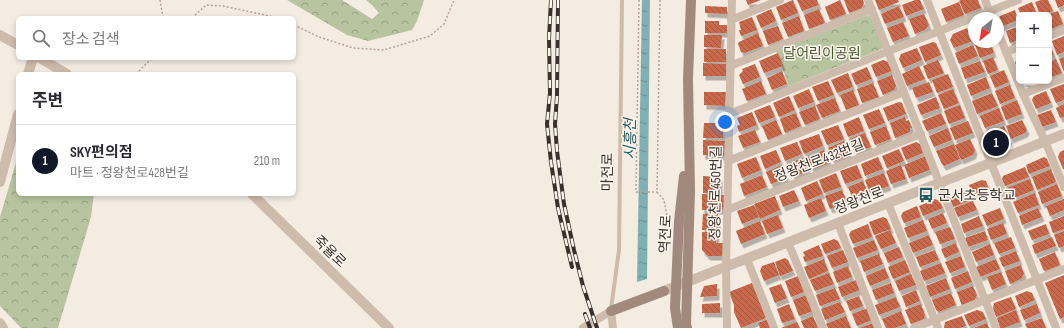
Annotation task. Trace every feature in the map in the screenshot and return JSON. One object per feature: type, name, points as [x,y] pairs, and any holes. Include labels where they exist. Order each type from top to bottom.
[{"type":"main road","name":"역전로","points":[[687,328],[690,191],[688,79],[691,0]]},
{"type":"main road","name":"역전로","points":[[678,328],[675,308],[678,221],[689,143]]},
{"type":"main road","points":[[611,312],[664,291]]},
{"type":"street","name":"정왕천로450번길","points":[[728,328],[726,267],[732,0]]},
{"type":"street","points":[[731,20],[780,0]]},
{"type":"street","points":[[868,0],[996,328]]},
{"type":"street","points":[[927,0],[1056,328]]},
{"type":"street","points":[[985,0],[990,12]]},
{"type":"street","points":[[996,12],[1018,0]]},
{"type":"street","points":[[730,66],[872,9]]},
{"type":"street","points":[[730,114],[888,51],[940,31],[968,22]]},
{"type":"street","points":[[1052,35],[1064,30]]},
{"type":"street","points":[[0,35],[16,44]]},
{"type":"street","points":[[1004,47],[1064,187]]},
{"type":"street","points":[[1006,52],[1016,48]]},
{"type":"street","points":[[28,72],[32,60]]},
{"type":"street","points":[[43,60],[64,72]]},
{"type":"street","points":[[1023,94],[1064,78]]},
{"type":"street","points":[[728,161],[904,92]]},
{"type":"street","points":[[0,182],[16,122]]},
{"type":"street","name":"정왕천로432번길","points":[[727,210],[921,134]]},
{"type":"street","name":"정왕천로","points":[[664,291],[1064,134]]},
{"type":"street","name":"죽율로","points":[[254,196],[389,328]]},
{"type":"street","points":[[888,203],[936,324]]},
{"type":"street","points":[[838,223],[878,328]]},
{"type":"street","points":[[788,242],[823,328]]},
{"type":"street","points":[[747,259],[774,328]]},
{"type":"street","points":[[914,328],[936,324],[985,300],[1064,269]]},
{"type":"street","points":[[583,328],[611,312],[613,328]]},
{"type":"street","points":[[0,323],[3,328]]},
{"type":"lane","name":"마전로","points":[[611,312],[619,250],[622,0]]},
{"type":"path","points":[[160,0],[163,16]]},
{"type":"path","points":[[296,26],[319,37],[353,48],[384,50],[430,36],[444,24],[454,0]]},
{"type":"path","points":[[639,0],[636,192],[657,192]]},
{"type":"path","points":[[660,0],[657,192],[664,200],[669,230]]},
{"type":"path","points":[[194,16],[206,5],[223,6],[270,16]]},
{"type":"path","points":[[138,72],[150,60]]},
{"type":"green space","points":[[287,0],[342,0],[372,19],[379,13],[366,0],[424,0],[417,21],[412,30],[368,41],[347,35]]},
{"type":"green space","name":"달어린이공원","points":[[868,15],[872,16],[884,45],[882,49],[789,86],[776,51]]},
{"type":"green space","points":[[16,163],[16,196],[94,196],[91,217],[58,328],[21,328],[0,306],[0,217]]},
{"type":"water","points":[[642,0],[650,0],[647,279],[637,282]]},
{"type":"building","points":[[746,0],[761,0],[748,5]]},
{"type":"building","points":[[793,0],[798,13],[781,20],[776,7]]},
{"type":"building","points":[[797,0],[817,0],[819,5],[802,11]]},
{"type":"building","points":[[840,0],[846,14],[830,20],[825,7]]},
{"type":"building","points":[[844,0],[863,0],[864,3],[862,8],[849,13]]},
{"type":"building","points":[[875,0],[898,0],[899,2],[879,10]]},
{"type":"building","points":[[915,0],[920,0],[924,9],[906,16],[902,5]]},
{"type":"building","points":[[978,0],[981,8],[965,14],[959,1]]},
{"type":"building","points":[[1048,0],[1053,11],[1039,12],[1035,2]]},
{"type":"building","points":[[1055,0],[1064,0],[1064,5],[1058,8]]},
{"type":"building","points":[[959,2],[964,15],[946,22],[941,9]]},
{"type":"building","points":[[1032,2],[1036,12],[1020,12],[1018,8]]},
{"type":"building","points":[[705,6],[727,7],[727,14],[705,13]]},
{"type":"building","points":[[899,6],[904,17],[885,24],[881,14]]},
{"type":"building","points":[[771,9],[776,21],[761,28],[756,16]]},
{"type":"building","points":[[819,9],[825,23],[809,29],[804,15]]},
{"type":"building","points":[[1015,10],[1016,21],[1004,26],[1004,14]]},
{"type":"building","points":[[1058,11],[1063,24],[1052,29],[1052,13]]},
{"type":"building","points":[[924,14],[929,25],[925,30],[915,34],[909,19]]},
{"type":"building","points":[[799,16],[804,31],[788,37],[782,23]]},
{"type":"building","points":[[752,17],[757,30],[741,36],[739,22]]},
{"type":"building","points":[[705,21],[719,21],[719,25],[727,25],[727,33],[705,33]]},
{"type":"building","points":[[903,22],[909,36],[893,42],[887,28]]},
{"type":"building","points":[[778,26],[783,39],[768,45],[763,31]]},
{"type":"building","points":[[1016,27],[1016,41],[1010,43],[1006,31]]},
{"type":"building","points":[[967,28],[968,43],[954,48],[950,40],[953,34]]},
{"type":"building","points":[[758,33],[763,46],[745,53],[741,52],[738,44],[739,42]]},
{"type":"building","points":[[704,35],[722,35],[721,48],[704,47]]},
{"type":"building","points":[[1064,36],[1064,52],[1057,55],[1052,41]]},
{"type":"building","points":[[933,42],[936,43],[941,55],[925,62],[919,47]]},
{"type":"building","points":[[968,47],[974,48],[978,56],[959,64],[955,53]]},
{"type":"building","points":[[917,48],[922,60],[903,68],[899,59],[901,54]]},
{"type":"building","points":[[976,48],[992,48],[994,53],[980,58]]},
{"type":"building","points":[[704,49],[726,49],[726,62],[704,62]]},
{"type":"building","points":[[778,53],[783,66],[764,73],[759,61]]},
{"type":"building","points":[[993,57],[998,70],[988,74],[983,61]]},
{"type":"building","points":[[1064,57],[1064,72],[1059,59]]},
{"type":"building","points":[[1056,59],[1062,73],[1052,77],[1052,61]]},
{"type":"building","points":[[883,60],[888,62],[892,71],[876,77],[871,65]]},
{"type":"building","points":[[938,60],[944,73],[928,79],[923,66]]},
{"type":"building","points":[[980,61],[985,72],[965,79],[961,68]]},
{"type":"building","points":[[703,63],[726,64],[726,76],[703,76]]},
{"type":"building","points":[[755,64],[760,77],[743,84],[739,75],[743,71],[742,69]]},
{"type":"building","points":[[919,66],[925,79],[907,86],[902,74]]},
{"type":"building","points":[[867,67],[872,79],[856,85],[851,74]]},
{"type":"building","points":[[1004,70],[1009,82],[995,88],[990,76]]},
{"type":"building","points":[[782,71],[787,84],[772,90],[767,78]]},
{"type":"building","points":[[848,73],[853,87],[837,93],[831,80]]},
{"type":"building","points":[[948,74],[953,87],[937,93],[932,80]]},
{"type":"building","points":[[892,75],[896,86],[894,90],[883,95],[877,81]]},
{"type":"building","points":[[986,77],[990,88],[971,96],[967,85]]},
{"type":"building","points":[[761,81],[766,94],[747,101],[742,89]]},
{"type":"building","points":[[828,81],[834,95],[818,101],[812,87]]},
{"type":"building","points":[[929,82],[933,92],[916,98],[912,88]]},
{"type":"building","points":[[873,83],[879,97],[862,103],[857,89]]},
{"type":"building","points":[[1064,84],[1064,100],[1056,103],[1050,89]]},
{"type":"building","points":[[1010,85],[1015,98],[1000,104],[995,91]]},
{"type":"building","points":[[809,89],[814,102],[798,108],[793,96]]},
{"type":"building","points":[[953,89],[959,103],[944,109],[938,95]]},
{"type":"building","points":[[853,90],[859,105],[846,110],[840,95]]},
{"type":"building","points":[[1046,91],[1051,103],[1036,109],[1032,100],[1034,96]]},
{"type":"building","points":[[704,92],[726,92],[725,106],[704,105]]},
{"type":"building","points":[[992,93],[998,106],[977,114],[972,101]]},
{"type":"building","points":[[789,96],[795,110],[779,117],[773,103]]},
{"type":"building","points":[[936,97],[940,108],[921,115],[917,105]]},
{"type":"building","points":[[835,98],[840,111],[822,118],[816,105]]},
{"type":"building","points":[[1017,100],[1022,114],[1006,120],[1001,107]]},
{"type":"building","points":[[899,102],[902,103],[906,114],[888,121],[883,108]]},
{"type":"building","points":[[1064,104],[1064,117],[1060,118],[1056,108]]},
{"type":"building","points":[[770,105],[775,117],[759,123],[754,111]]},
{"type":"building","points":[[960,105],[965,118],[949,124],[944,111]]},
{"type":"building","points":[[815,106],[820,119],[805,125],[799,112]]},
{"type":"building","points":[[999,108],[1004,121],[985,128],[980,116]]},
{"type":"building","points":[[879,109],[885,123],[869,129],[863,115]]},
{"type":"building","points":[[1051,110],[1056,122],[1042,127],[1037,115]]},
{"type":"building","points":[[752,112],[757,125],[739,132],[737,126],[740,125],[737,118]]},
{"type":"building","points":[[796,113],[801,126],[785,133],[780,119]]},
{"type":"building","points":[[941,113],[946,124],[927,131],[922,121]]},
{"type":"building","points":[[859,117],[864,131],[848,137],[843,124]]},
{"type":"building","points":[[905,117],[906,121],[909,120],[912,128],[910,128],[910,132],[895,138],[890,123]]},
{"type":"building","points":[[776,120],[782,134],[768,140],[762,126]]},
{"type":"building","points":[[1022,120],[1027,130],[1025,133],[1011,139],[1006,126]]},
{"type":"building","points":[[968,121],[973,133],[955,140],[950,128]]},
{"type":"building","points":[[704,123],[723,123],[723,138],[703,138]]},
{"type":"building","points":[[838,125],[844,139],[827,145],[821,131]]},
{"type":"building","points":[[886,126],[891,139],[875,145],[870,132]]},
{"type":"building","points":[[1004,126],[1010,140],[996,146],[989,132]]},
{"type":"building","points":[[948,128],[952,140],[934,147],[929,136]]},
{"type":"building","points":[[755,130],[760,142],[743,148],[738,136]]},
{"type":"building","points":[[865,133],[871,147],[855,153],[849,139]]},
{"type":"building","points":[[819,134],[823,146],[804,154],[799,141]]},
{"type":"building","points":[[970,139],[975,150],[974,153],[973,155],[961,160],[955,145]]},
{"type":"building","points":[[703,140],[725,141],[724,156],[703,155]]},
{"type":"building","points":[[844,141],[850,155],[833,162],[828,148]]},
{"type":"building","points":[[797,142],[802,154],[785,161],[780,148]]},
{"type":"building","points":[[916,142],[920,144],[923,153],[906,160],[901,148]]},
{"type":"building","points":[[954,144],[960,159],[944,166],[936,151]]},
{"type":"building","points":[[899,149],[904,161],[887,168],[882,156]]},
{"type":"building","points":[[776,150],[781,162],[765,169],[760,156]]},
{"type":"building","points":[[824,150],[830,163],[812,170],[807,157]]},
{"type":"building","points":[[1064,150],[1063,169],[1058,157],[1060,152]]},
{"type":"building","points":[[926,156],[932,169],[909,178],[904,165]]},
{"type":"building","points":[[756,157],[761,170],[742,178],[737,164]]},
{"type":"building","points":[[878,157],[883,169],[865,176],[861,164]]},
{"type":"building","points":[[1044,157],[1047,159],[1050,166],[1029,174],[1026,165]]},
{"type":"building","points":[[803,158],[809,171],[793,177],[787,164]]},
{"type":"building","points":[[782,165],[787,178],[771,184],[766,172]]},
{"type":"building","points":[[857,165],[862,178],[845,184],[840,171]]},
{"type":"building","points":[[901,165],[906,179],[891,184],[886,171]]},
{"type":"building","points":[[1025,167],[1029,177],[1005,186],[1002,179],[1003,176]]},
{"type":"building","points":[[1051,169],[1056,182],[1037,190],[1032,177]]},
{"type":"building","points":[[836,173],[841,187],[824,193],[819,180]]},
{"type":"building","points":[[884,173],[889,186],[870,193],[865,180]]},
{"type":"building","points":[[762,175],[767,187],[744,196],[740,184]]},
{"type":"building","points":[[703,176],[720,177],[720,193],[703,193]]},
{"type":"building","points":[[1030,179],[1034,190],[1012,199],[1007,188]]},
{"type":"building","points":[[982,180],[986,181],[989,189],[973,195],[969,185]]},
{"type":"building","points":[[817,181],[823,194],[806,201],[801,188]]},
{"type":"building","points":[[863,181],[868,193],[853,199],[848,187]]},
{"type":"building","points":[[1057,184],[1062,196],[1042,204],[1038,192]]},
{"type":"building","points":[[794,190],[799,201],[783,207],[779,196]]},
{"type":"building","points":[[842,190],[847,202],[830,209],[825,196]]},
{"type":"building","points":[[967,191],[971,200],[953,207],[950,198]]},
{"type":"building","points":[[1035,193],[1039,205],[1018,213],[1013,202]]},
{"type":"building","points":[[702,194],[724,195],[724,210],[702,210]]},
{"type":"building","points":[[775,196],[780,210],[760,219],[754,204]]},
{"type":"building","points":[[821,198],[826,211],[809,218],[804,205]]},
{"type":"building","points":[[935,199],[940,201],[943,208],[923,216],[919,206]]},
{"type":"building","points":[[1064,199],[1064,210],[1050,216],[1046,206]]},
{"type":"building","points":[[973,201],[977,210],[958,217],[954,208]]},
{"type":"building","points":[[754,205],[759,217],[742,224],[737,211]]},
{"type":"building","points":[[917,206],[921,217],[904,223],[901,216],[903,212]]},
{"type":"building","points":[[1000,208],[1004,219],[987,226],[982,215]]},
{"type":"building","points":[[1038,208],[1042,217],[1022,225],[1019,216]]},
{"type":"building","points":[[943,213],[947,223],[932,229],[928,219]]},
{"type":"building","points":[[703,214],[718,214],[718,231],[702,230]]},
{"type":"building","points":[[778,215],[783,228],[767,234],[762,221]]},
{"type":"building","points":[[979,216],[983,226],[964,233],[961,224]]},
{"type":"building","points":[[1064,216],[1064,229],[1053,233],[1049,222]]},
{"type":"building","points":[[883,217],[887,219],[891,229],[874,235],[869,222]]},
{"type":"building","points":[[923,220],[927,231],[908,238],[904,228]]},
{"type":"building","points":[[760,221],[765,234],[741,244],[736,231]]},
{"type":"building","points":[[1003,223],[1007,234],[991,240],[987,229]]},
{"type":"building","points":[[868,224],[872,237],[853,244],[849,235],[851,231]]},
{"type":"building","points":[[1046,224],[1049,234],[1032,240],[1028,231]]},
{"type":"building","points":[[950,227],[955,239],[940,244],[935,232]]},
{"type":"building","points":[[890,230],[896,243],[881,249],[875,236]]},
{"type":"building","points":[[985,231],[988,240],[968,247],[965,238]]},
{"type":"building","points":[[1064,231],[1064,246],[1059,248],[1054,235]]},
{"type":"building","points":[[702,232],[717,232],[716,243],[725,243],[725,251],[722,256],[708,256],[702,250]]},
{"type":"building","points":[[929,235],[933,245],[913,253],[909,243]]},
{"type":"building","points":[[1011,237],[1015,248],[999,254],[994,243]]},
{"type":"building","points":[[1052,237],[1056,246],[1035,254],[1032,245]]},
{"type":"building","points":[[834,239],[838,241],[841,248],[825,254],[821,244]]},
{"type":"building","points":[[874,240],[878,250],[857,258],[853,248]]},
{"type":"building","points":[[956,243],[959,252],[945,258],[941,249]]},
{"type":"building","points":[[990,244],[994,255],[976,262],[972,252]]},
{"type":"building","points":[[819,245],[823,256],[805,262],[803,252]]},
{"type":"building","points":[[899,247],[903,257],[888,263],[884,253]]},
{"type":"building","points":[[843,250],[848,262],[832,268],[827,256]]},
{"type":"building","points":[[935,250],[939,260],[920,267],[916,257]]},
{"type":"building","points":[[1016,251],[1020,261],[1003,267],[999,258]]},
{"type":"building","points":[[1055,252],[1060,265],[1045,271],[1039,259]]},
{"type":"building","points":[[879,254],[883,264],[864,272],[860,261]]},
{"type":"building","points":[[961,256],[965,267],[950,273],[945,262]]},
{"type":"building","points":[[785,258],[788,260],[793,271],[780,276],[775,262]]},
{"type":"building","points":[[824,259],[828,271],[809,279],[804,267]]},
{"type":"building","points":[[996,259],[1000,269],[980,277],[976,267]]},
{"type":"building","points":[[905,260],[910,272],[893,279],[888,267]]},
{"type":"building","points":[[774,262],[779,275],[764,281],[760,271],[762,266]]},
{"type":"building","points":[[941,263],[945,273],[924,281],[920,271]]},
{"type":"building","points":[[1021,265],[1024,274],[1021,279],[1010,284],[1005,271]]},
{"type":"building","points":[[848,266],[852,277],[837,283],[833,272]]},
{"type":"building","points":[[885,268],[889,278],[870,286],[866,276]]},
{"type":"building","points":[[968,271],[972,282],[955,289],[951,278]]},
{"type":"building","points":[[1001,272],[1006,284],[992,290],[987,277]]},
{"type":"building","points":[[829,273],[834,284],[815,291],[810,280]]},
{"type":"building","points":[[911,274],[916,285],[899,291],[895,281]]},
{"type":"building","points":[[1064,275],[1064,317],[1060,319],[1045,283]]},
{"type":"building","points":[[798,276],[804,292],[791,297],[785,281]]},
{"type":"building","points":[[946,278],[950,289],[930,297],[926,286]]},
{"type":"building","points":[[856,280],[860,290],[842,297],[838,287]]},
{"type":"building","points":[[752,283],[766,318],[741,328],[734,312],[734,305],[729,292]]},
{"type":"building","points":[[891,283],[894,293],[876,300],[872,290]]},
{"type":"building","points":[[717,284],[717,296],[700,297],[704,286]]},
{"type":"building","points":[[781,284],[787,298],[775,303],[769,288]]},
{"type":"building","points":[[973,286],[977,295],[974,301],[962,306],[957,292]]},
{"type":"building","points":[[835,288],[840,299],[820,306],[816,295]]},
{"type":"building","points":[[916,290],[920,301],[906,307],[902,296]]},
{"type":"building","points":[[1027,291],[1032,293],[1035,300],[1019,307],[1015,296]]},
{"type":"building","points":[[951,293],[956,305],[939,312],[936,310],[932,300]]},
{"type":"building","points":[[807,295],[813,311],[799,316],[793,300]]},
{"type":"building","points":[[859,296],[863,306],[850,311],[846,301]]},
{"type":"building","points":[[896,297],[900,307],[879,315],[875,305]]},
{"type":"building","points":[[1011,297],[1016,309],[996,317],[993,308],[994,303]]},
{"type":"building","points":[[840,302],[845,312],[825,320],[821,309]]},
{"type":"building","points":[[720,303],[720,313],[702,313],[702,304]]},
{"type":"building","points":[[789,304],[795,319],[782,323],[777,309]]},
{"type":"building","points":[[921,304],[925,315],[924,319],[911,324],[905,310]]},
{"type":"building","points":[[1037,304],[1040,313],[1024,320],[1020,310]]},
{"type":"building","points":[[868,308],[872,320],[857,326],[852,314]]},
{"type":"building","points":[[977,310],[983,312],[986,319],[969,326],[964,315]]},
{"type":"building","points":[[1016,310],[1020,322],[1000,328],[997,318]]},
{"type":"building","points":[[901,311],[906,324],[895,328],[886,328],[882,319]]},
{"type":"building","points":[[813,316],[818,328],[804,328],[801,321]]},
{"type":"building","points":[[846,316],[851,328],[828,328],[826,324]]},
{"type":"building","points":[[962,316],[966,326],[960,328],[944,328],[945,322]]},
{"type":"building","points":[[1042,318],[1046,328],[1027,328],[1025,324]]},
{"type":"building","points":[[769,319],[772,328],[760,328],[758,323]]},
{"type":"building","points":[[797,322],[800,328],[781,328]]},
{"type":"building","points":[[873,323],[875,328],[860,328]]},
{"type":"building","points":[[987,323],[989,328],[974,328]]},
{"type":"railway","points":[[551,0],[549,38],[550,93],[547,124],[558,208],[572,267]]},
{"type":"railway","points":[[558,0],[557,96],[555,124],[557,151],[564,204],[574,250],[583,286],[597,328]]},
{"type":"railway","points":[[585,314],[590,328]]},
{"type":"place","name":"SKY편의점","points":[[996,143]]},
{"type":"place","name":"군서초등학교","points":[[926,195]]},
{"type":"water label","name":"시흥천","points":[[630,139]]}]
